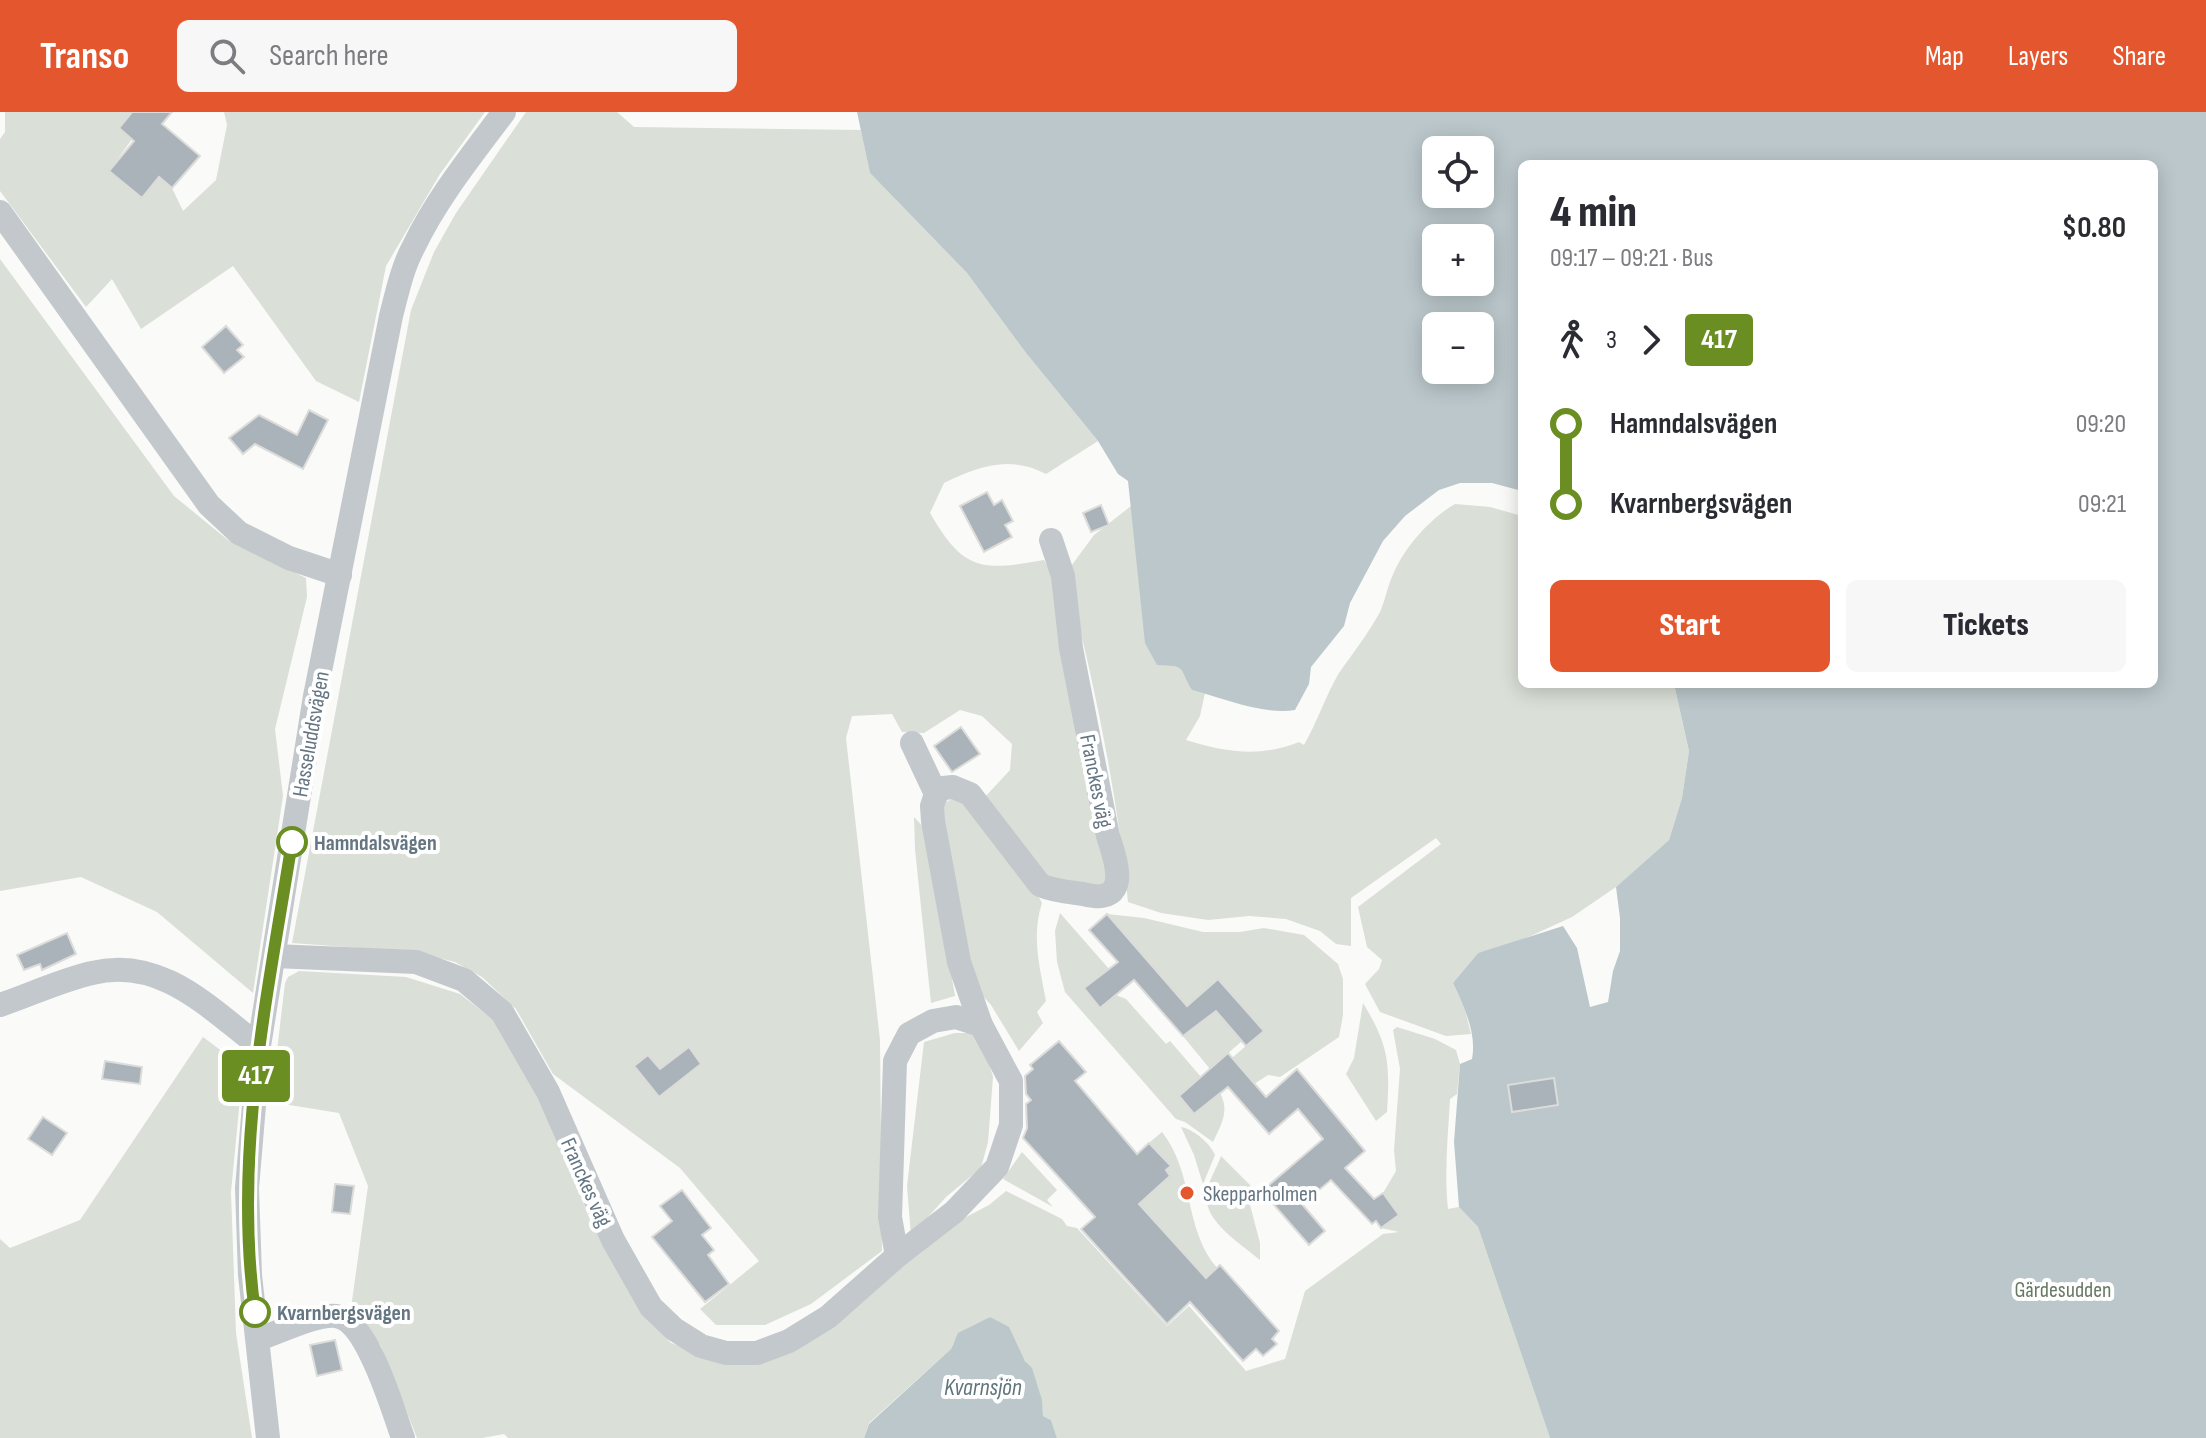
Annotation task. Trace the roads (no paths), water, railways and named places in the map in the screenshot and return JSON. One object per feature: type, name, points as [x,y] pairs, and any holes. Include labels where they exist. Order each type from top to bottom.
[{"type":"street","name":"Hasseluddsvägen","points":[[268,1438],[250,1275],[247,1188],[259,1046],[315,696],[387,331],[402,275],[414,246],[439,205],[504,112]]},
{"type":"street","points":[[0,212],[209,505],[239,533],[289,558],[340,575]]},
{"type":"street","name":"Franckes väg","points":[[274,956],[416,962],[464,980],[502,1012],[548,1092],[613,1240],[651,1307],[674,1329],[701,1346],[726,1353],[757,1353],[789,1341],[828,1317],[897,1256],[954,1212],[997,1167],[1011,1125],[1011,1081],[981,1025],[959,962],[933,821],[932,806],[936,794],[943,788],[953,787],[970,794],[1040,885],[1054,891],[1102,897],[1112,892],[1117,881],[1117,866],[1108,836],[1071,648],[1066,592],[1051,540]]},
{"type":"street","name":"Franckes väg","points":[[912,743],[936,794]]},
{"type":"street","points":[[0,1005],[92,973],[120,969],[155,974],[199,999],[259,1046]]},
{"type":"street","points":[[897,1256],[890,1217],[895,1061],[909,1034],[933,1021],[956,1017],[981,1025]]},
{"type":"street","points":[[259,1339],[325,1316],[341,1316],[354,1326],[371,1352],[403,1438]]},
{"type":"water","points":[[857,112],[2206,112],[2206,1438],[1550,1438],[1478,1227],[1459,1207],[1454,1142],[1460,1064],[1472,1059],[1473,1040],[1453,983],[1478,953],[1563,926],[1577,948],[1590,1007],[1608,1002],[1620,951],[1616,887],[1669,840],[1682,798],[1689,751],[1675,688],[2158,688],[2158,160],[1518,160],[1518,490],[1492,483],[1460,483],[1439,490],[1405,516],[1383,541],[1350,603],[1344,626],[1311,667],[1309,684],[1295,710],[1256,708],[1192,690],[1181,669],[1157,665],[1145,643],[1128,481],[1118,474],[1098,441],[1026,353],[967,273],[870,173]]},
{"type":"water","name":"Kvarnsjön","points":[[990,1317],[1009,1327],[1025,1361],[1032,1368],[1042,1400],[1043,1416],[1051,1420],[1057,1438],[864,1438],[869,1424],[951,1349],[958,1333]]},
{"type":"place","name":"Hamndalsvägen","points":[[292,842]]},
{"type":"place","name":"Skepparholmen","points":[[1187,1193]]},
{"type":"place","name":"Kvarnbergsvägen","points":[[255,1312]]},
{"type":"park label","name":"Gärdesudden","points":[[2063,1289]]}]
